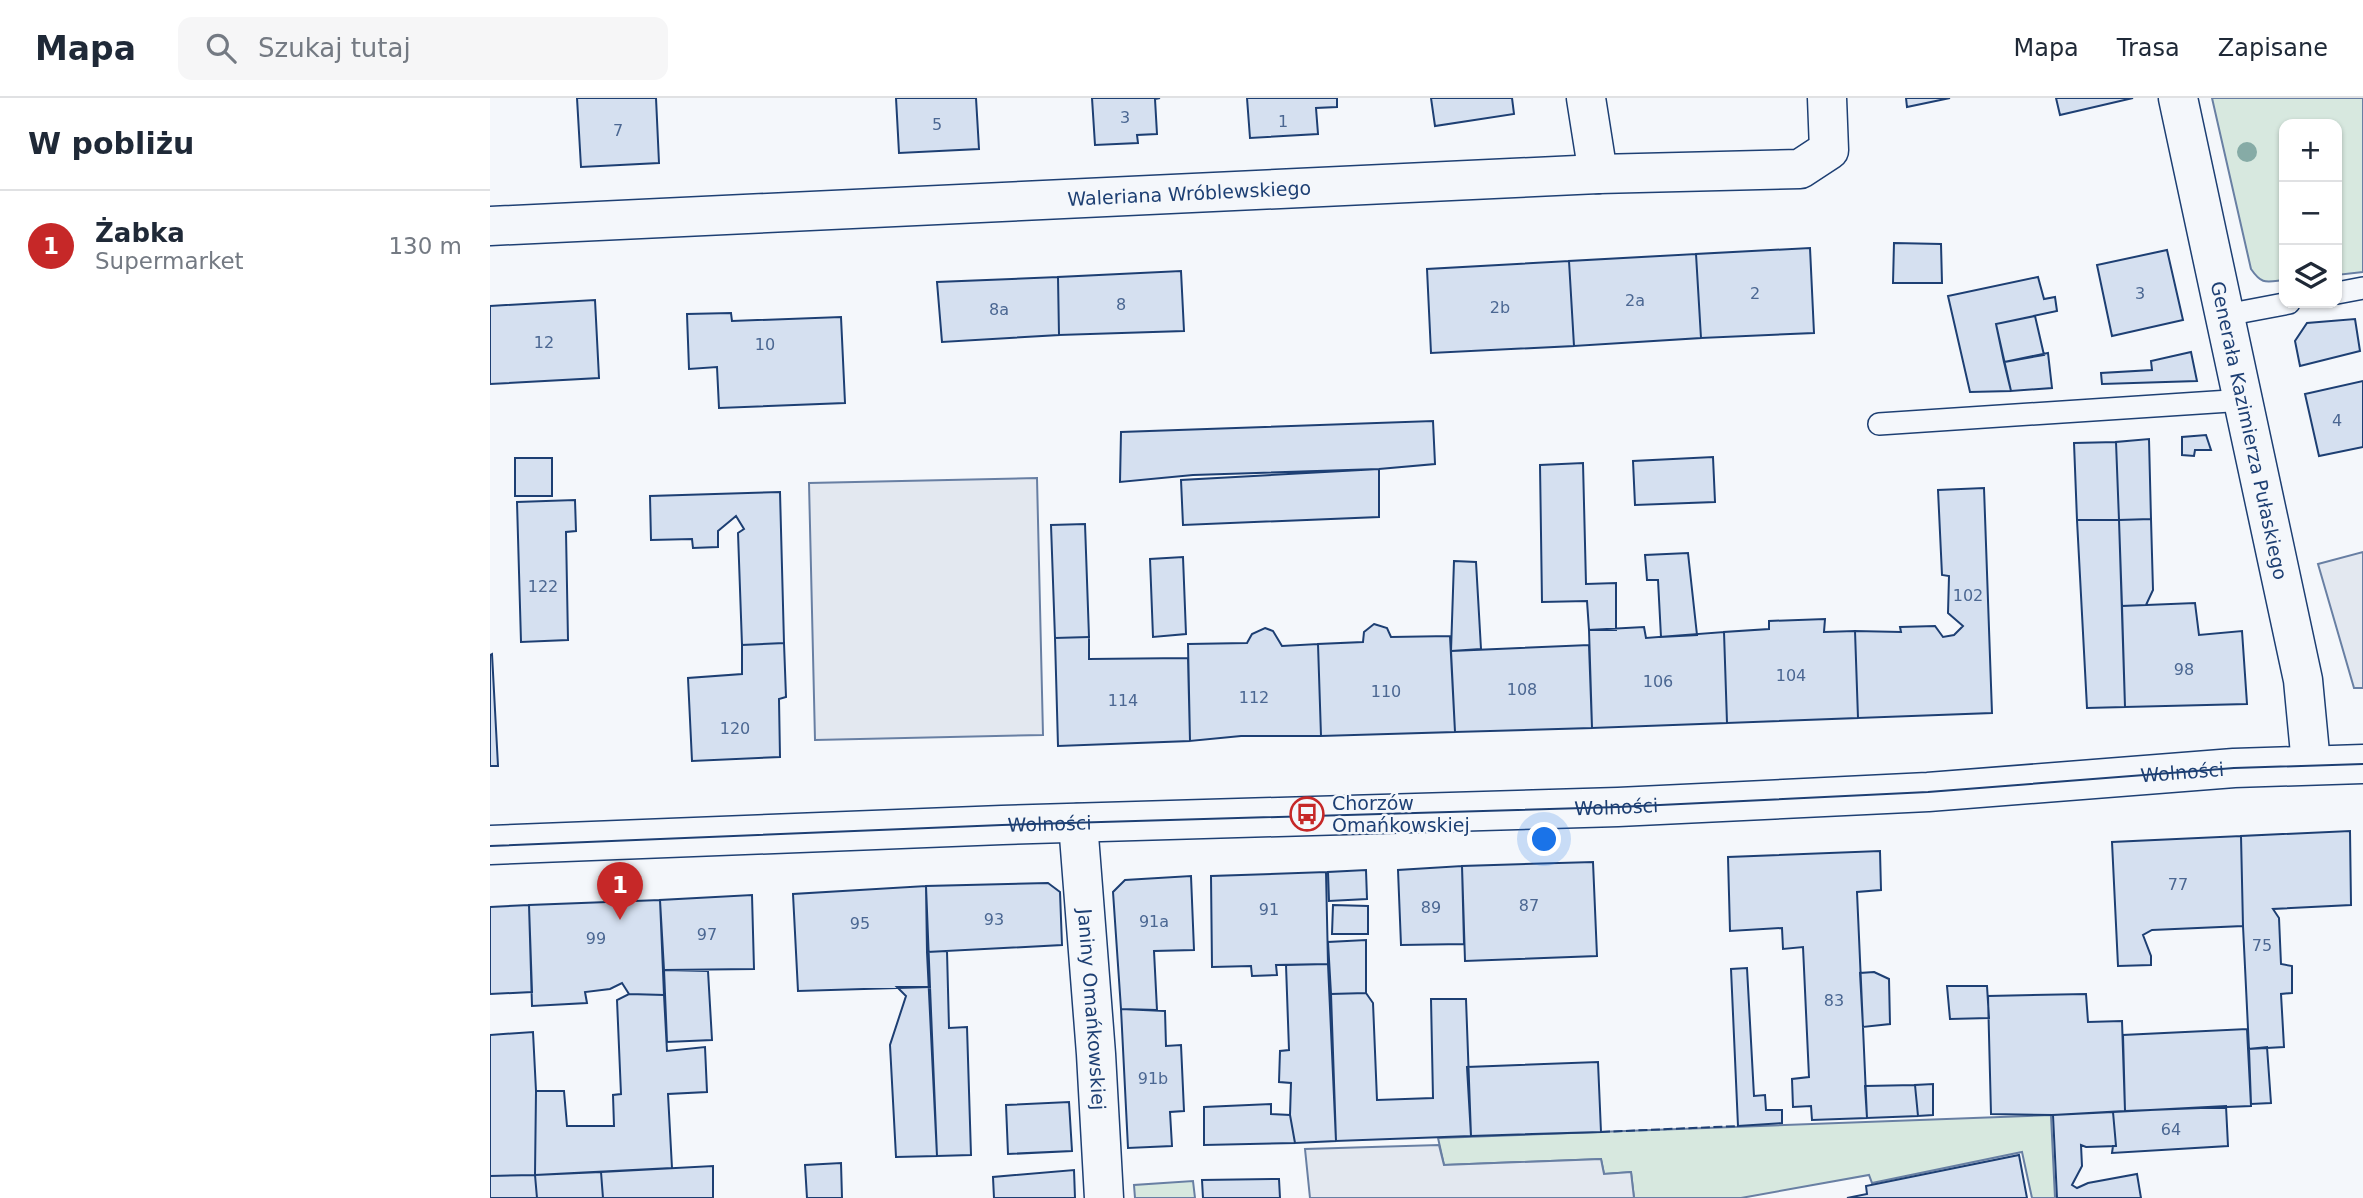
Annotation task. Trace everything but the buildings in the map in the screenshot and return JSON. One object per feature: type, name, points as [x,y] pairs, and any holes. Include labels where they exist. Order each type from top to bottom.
[{"type":"street","points":[[1586,98],[1598,174]]},
{"type":"street","name":"Waleriana Wróblewskiego","points":[[490,226],[1598,174],[1800,169],[1829,150],[1827,98]]},
{"type":"street","name":"Generała Kazimierza Pułaskiego","points":[[2178,98],[2303,680],[2311,764]]},
{"type":"street","name":"Wolności","points":[[490,845],[1078,822],[1618,807],[1928,792],[2234,768],[2363,764]]},
{"type":"street","name":"Janiny Omańkowskiej","points":[[1078,822],[1104,1198]]},
{"type":"lane","points":[[2342,292],[2363,288]]},
{"type":"lane","points":[[2226,315],[2279,305]]},
{"type":"lane","points":[[1879,424],[2245,400]]},
{"type":"shaded area","points":[[2212,98],[2363,98],[2363,272],[2342,274],[2342,119],[2279,119],[2279,280],[2265,281],[2258,278],[2251,269]]},
{"type":"shaded area","points":[[1037,478],[1043,735],[815,740],[809,483]]},
{"type":"shaded area","points":[[2363,552],[2363,688],[2354,688],[2318,564]]},
{"type":"shaded area","points":[[2051,1115],[2055,1198],[2032,1198],[2022,1152],[1872,1183],[1869,1175],[1741,1198],[1634,1198],[1631,1172],[1604,1174],[1601,1159],[1444,1165],[1438,1138]]},
{"type":"shaded area","points":[[1439,1145],[1444,1165],[1601,1159],[1604,1174],[1631,1172],[1634,1198],[1310,1198],[1305,1149]]},
{"type":"shaded area","points":[[1193,1181],[1195,1198],[1135,1198],[1134,1185]]},
{"type":"tram line","points":[[490,846],[1002,825],[1618,807],[1928,792],[2234,768],[2363,764]]},
{"type":"fence","points":[[1601,1132],[1738,1126]]},
{"type":"place","name":"Chorzów Omańkowskiej","points":[[1307,814]]},
{"type":"place","name":"Żabka","points":[[620,920]]}]
